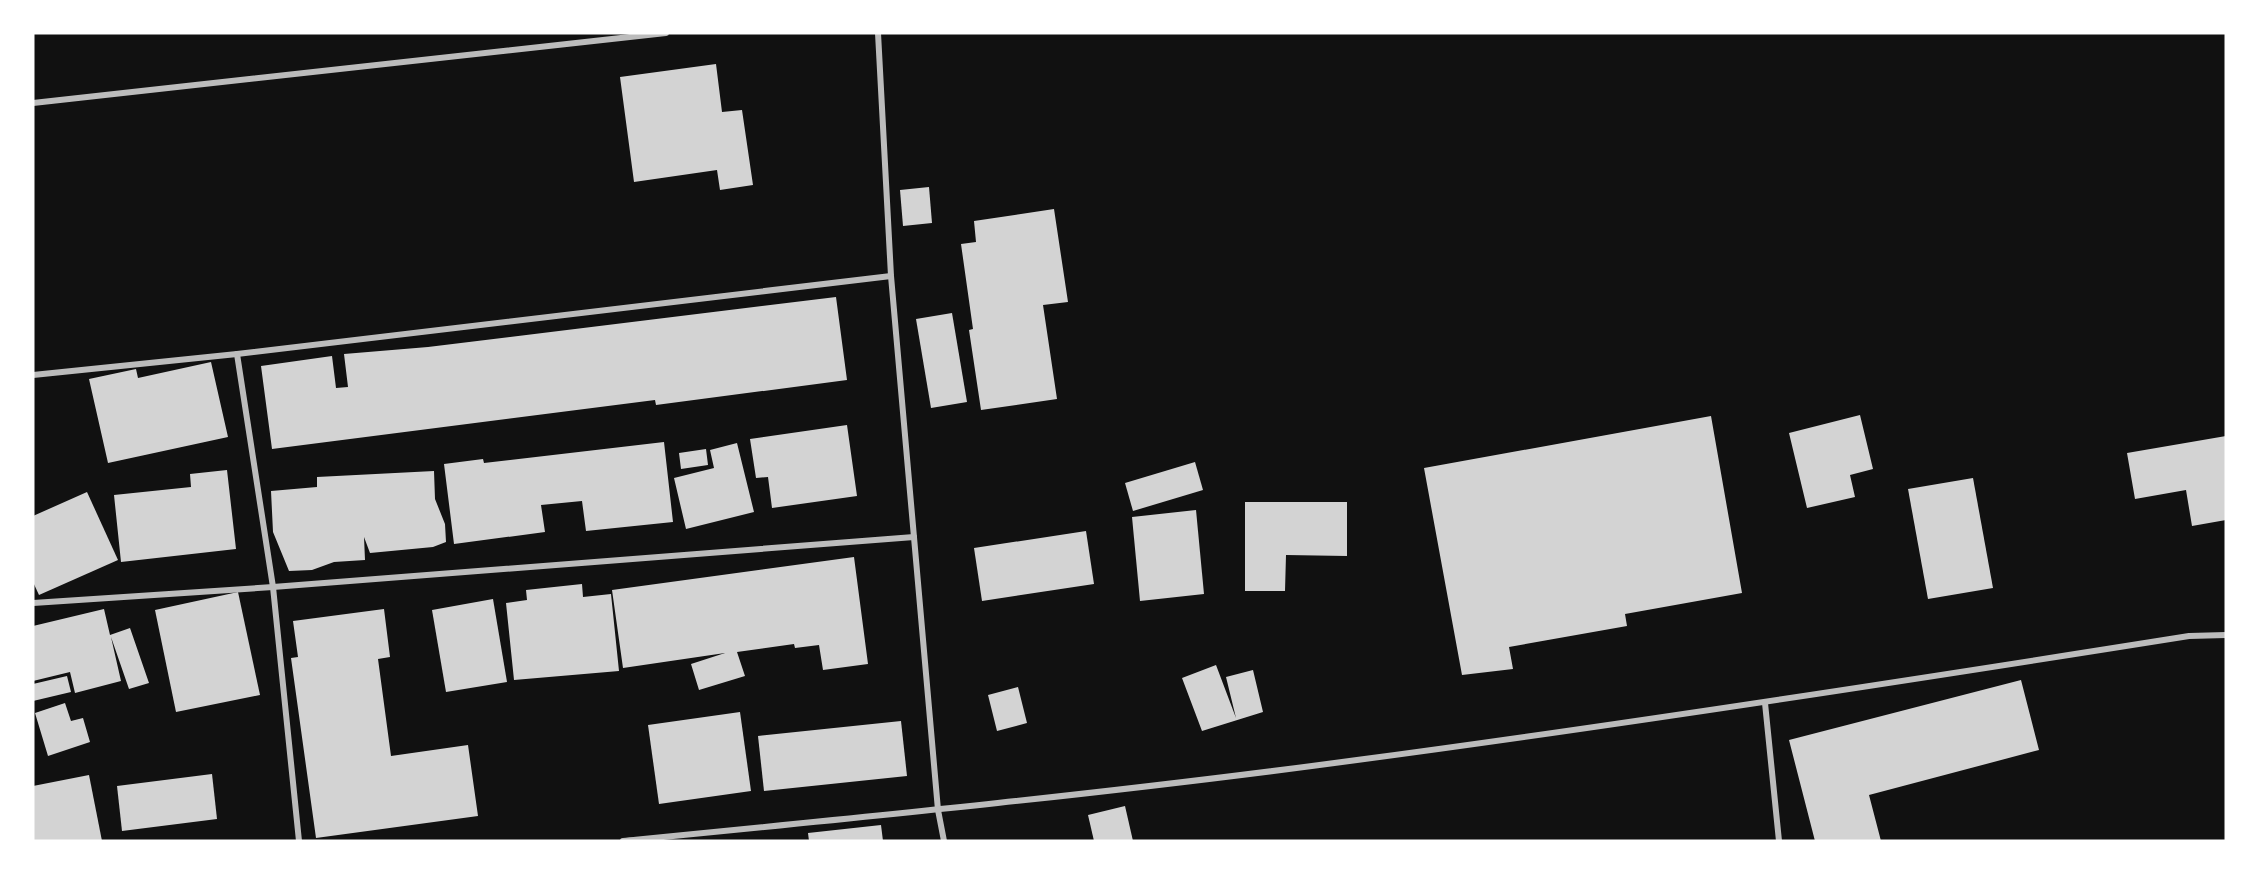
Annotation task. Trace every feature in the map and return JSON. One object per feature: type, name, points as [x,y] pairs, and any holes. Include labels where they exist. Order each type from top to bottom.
[{"type":"street","points":[[33,103],[666,33]]},
{"type":"street","points":[[878,33],[891,276],[938,810],[944,841]]},
{"type":"street","points":[[33,375],[237,354],[891,276]]},
{"type":"street","points":[[237,354],[273,587],[299,841]]},
{"type":"street","points":[[33,603],[273,587],[915,537]]},
{"type":"street","points":[[622,841],[938,810],[1353,761],[1765,703],[2189,636],[2226,635]]},
{"type":"street","points":[[1765,703],[1779,841]]},
{"type":"building","points":[[716,64],[722,112],[742,110],[753,185],[720,190],[717,170],[634,182],[620,77]]},
{"type":"building","points":[[929,187],[932,223],[903,226],[900,190]]},
{"type":"building","points":[[1054,209],[1068,302],[1043,305],[1057,399],[981,410],[969,330],[973,329],[961,244],[976,242],[974,221]]},
{"type":"building","points":[[836,297],[847,380],[656,405],[655,400],[272,449],[261,366],[332,356],[336,388],[348,387],[344,354],[428,347]]},
{"type":"building","points":[[952,313],[967,402],[931,408],[916,319]]},
{"type":"building","points":[[211,362],[228,437],[108,463],[89,379],[136,369],[138,378]]},
{"type":"building","points":[[1860,415],[1873,469],[1850,475],[1855,497],[1807,508],[1789,433]]},
{"type":"building","points":[[1711,416],[1742,593],[1625,614],[1627,626],[1509,647],[1513,669],[1462,675],[1424,468]]},
{"type":"building","points":[[847,425],[857,496],[772,508],[768,477],[756,478],[750,439]]},
{"type":"building","points":[[2226,436],[2226,520],[2192,526],[2186,490],[2135,499],[2127,453]]},
{"type":"building","points":[[664,442],[673,522],[586,531],[582,501],[541,505],[545,532],[454,544],[444,464],[483,459],[484,463]]},
{"type":"building","points":[[737,443],[754,512],[686,529],[674,478],[714,468],[710,450]]},
{"type":"building","points":[[706,449],[708,465],[681,469],[679,453]]},
{"type":"building","points":[[1195,462],[1203,490],[1133,511],[1125,483]]},
{"type":"building","points":[[227,470],[236,549],[121,562],[114,495],[191,487],[190,474]]},
{"type":"building","points":[[434,471],[435,499],[445,524],[446,542],[433,547],[370,553],[364,537],[365,560],[334,562],[312,570],[289,571],[273,532],[271,491],[317,487],[317,477]]},
{"type":"building","points":[[1973,478],[1993,588],[1928,599],[1908,489]]},
{"type":"building","points":[[87,492],[118,560],[39,595],[33,582],[33,516]]},
{"type":"building","points":[[1245,502],[1347,502],[1347,556],[1286,555],[1285,591],[1245,591]]},
{"type":"building","points":[[1196,510],[1204,594],[1140,601],[1132,517]]},
{"type":"building","points":[[1086,531],[1094,584],[982,601],[974,548]]},
{"type":"building","points":[[854,557],[868,664],[823,670],[819,645],[795,648],[794,644],[737,652],[745,676],[699,690],[691,664],[725,653],[623,668],[612,590]]},
{"type":"building","points":[[582,584],[583,597],[611,594],[619,671],[514,680],[506,603],[527,600],[526,590]]},
{"type":"building","points":[[238,592],[260,695],[176,712],[155,610]]},
{"type":"building","points":[[493,599],[507,682],[446,692],[432,610]]},
{"type":"building","points":[[104,609],[110,635],[130,628],[149,683],[129,689],[111,637],[121,681],[75,693],[70,672],[33,681],[33,626]]},
{"type":"building","points":[[384,609],[390,657],[378,659],[391,756],[468,745],[478,816],[316,838],[291,658],[298,657],[293,621]]},
{"type":"building","points":[[1216,665],[1236,718],[1226,677],[1253,670],[1263,712],[1202,731],[1182,678]]},
{"type":"building","points":[[67,676],[71,692],[33,701],[33,684]]},
{"type":"building","points":[[2021,680],[2039,750],[1869,795],[1881,841],[1815,841],[1789,740]]},
{"type":"building","points":[[1018,687],[1027,723],[997,731],[988,695]]},
{"type":"building","points":[[65,703],[71,721],[83,718],[90,742],[48,756],[35,713]]},
{"type":"building","points":[[740,712],[751,791],[659,804],[648,725]]},
{"type":"building","points":[[901,721],[907,776],[764,791],[758,736]]},
{"type":"building","points":[[212,774],[217,819],[122,831],[117,786]]},
{"type":"building","points":[[89,775],[102,841],[33,841],[33,786]]},
{"type":"building","points":[[1125,806],[1133,841],[1094,841],[1088,815]]},
{"type":"building","points":[[881,825],[883,841],[809,841],[808,833]]}]
